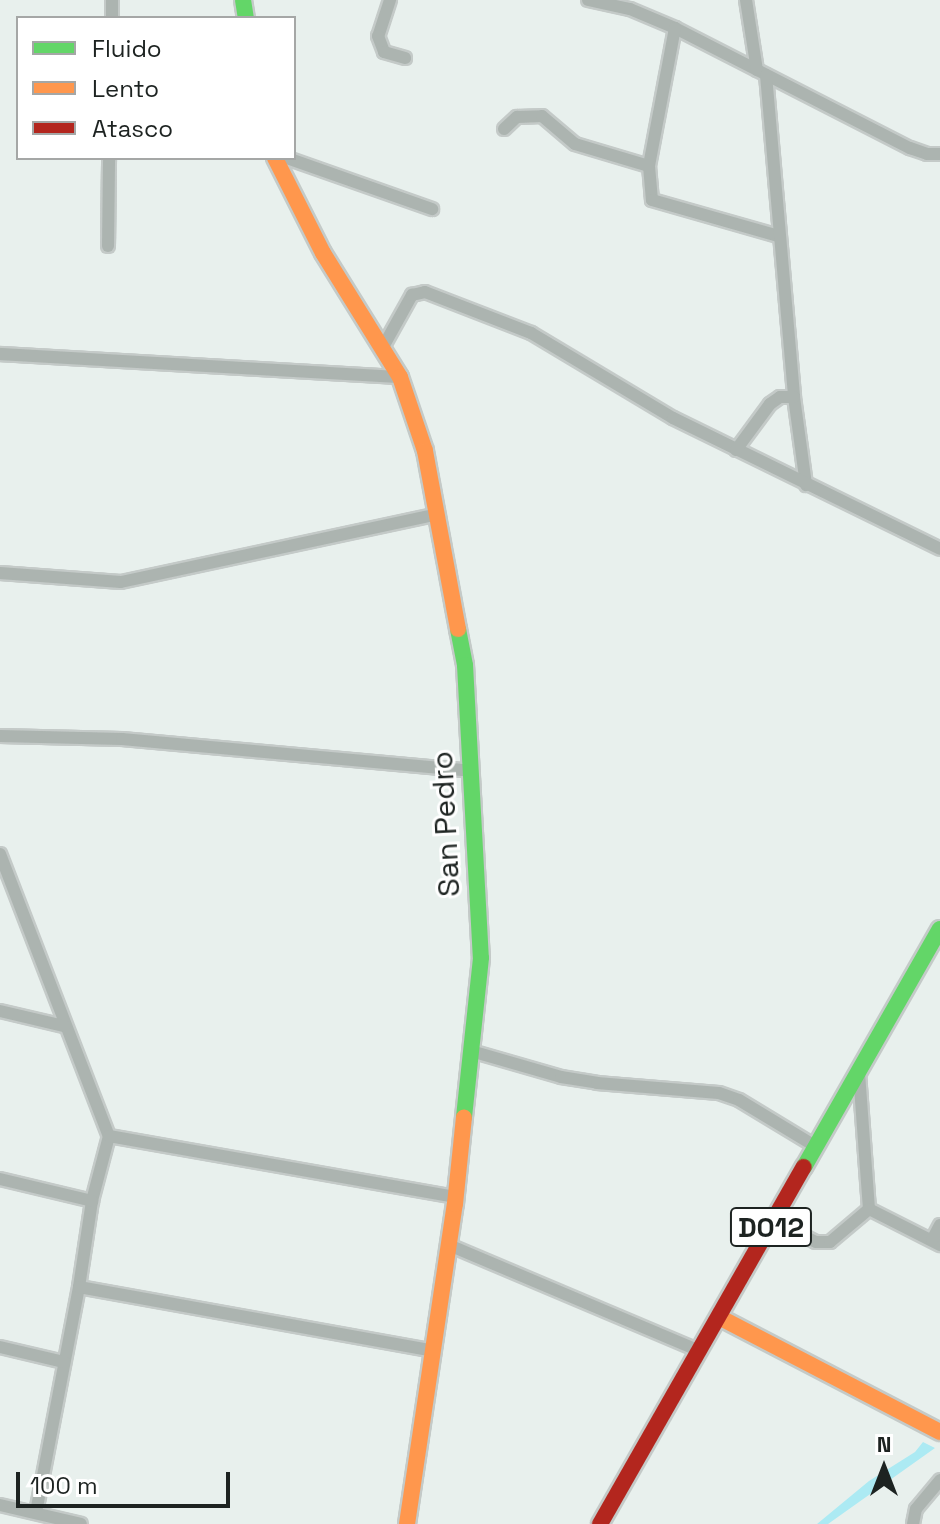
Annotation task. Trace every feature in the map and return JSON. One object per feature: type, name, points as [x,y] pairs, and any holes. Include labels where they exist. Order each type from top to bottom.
[{"type":"main road","name":"San Pedro","points":[[276,160],[323,253],[400,377],[425,451],[465,665],[481,958],[449,1245],[407,1524]]},
{"type":"main road","name":"D012","points":[[600,1524],[940,929]]},
{"type":"main road","points":[[719,1317],[940,1432]]},
{"type":"street","points":[[390,0],[378,36],[384,52],[405,58]]},
{"type":"street","points":[[588,0],[630,9],[675,28],[910,148],[940,154]]},
{"type":"street","points":[[746,0],[761,72],[806,485]]},
{"type":"street","points":[[675,28],[649,166],[649,192],[660,205],[778,236]]},
{"type":"street","points":[[504,129],[517,117],[542,116],[575,144],[649,166]]},
{"type":"street","points":[[108,246],[109,160]]},
{"type":"street","points":[[293,160],[432,209]]},
{"type":"street","points":[[383,347],[412,295],[425,292],[531,333],[673,418],[940,549]]},
{"type":"street","points":[[0,354],[400,377]]},
{"type":"street","points":[[736,450],[770,404],[780,397],[794,397]]},
{"type":"street","points":[[0,573],[121,582],[438,514]]},
{"type":"street","points":[[0,736],[122,739],[471,771]]},
{"type":"street","points":[[2,861],[109,1136],[92,1201],[79,1287],[36,1512]]},
{"type":"street","points":[[0,1011],[64,1026]]},
{"type":"street","points":[[471,1051],[561,1077],[719,1093],[739,1100],[815,1146]]},
{"type":"street","points":[[859,1073],[869,1209]]},
{"type":"street","points":[[109,1136],[455,1197]]},
{"type":"street","points":[[0,1179],[92,1201]]},
{"type":"street","points":[[778,1214],[806,1237],[816,1242],[830,1242],[869,1209]]},
{"type":"street","points":[[869,1209],[936,1242],[940,1225]]},
{"type":"street","points":[[449,1245],[700,1351]]},
{"type":"street","points":[[79,1287],[433,1351]]},
{"type":"street","points":[[0,1347],[64,1362]]},
{"type":"street","points":[[913,1524],[916,1509],[940,1480]]},
{"type":"street","points":[[0,1505],[81,1524]]},
{"type":"water","points":[[923,1442],[935,1448],[828,1524],[817,1524],[869,1481],[915,1452]]},
{"type":"traffic: fast","points":[[243,0],[246,16]]},
{"type":"traffic: fast","points":[[458,629],[465,665],[481,958],[464,1117]]},
{"type":"traffic: fast","points":[[804,1167],[940,929]]},
{"type":"traffic: slow","points":[[276,160],[323,253],[400,377],[425,451],[458,629]]},
{"type":"traffic: slow","points":[[407,1524],[455,1204],[464,1117]]},
{"type":"traffic: slow","points":[[719,1317],[940,1432]]},
{"type":"traffic: jam","points":[[600,1524],[804,1167]]}]
